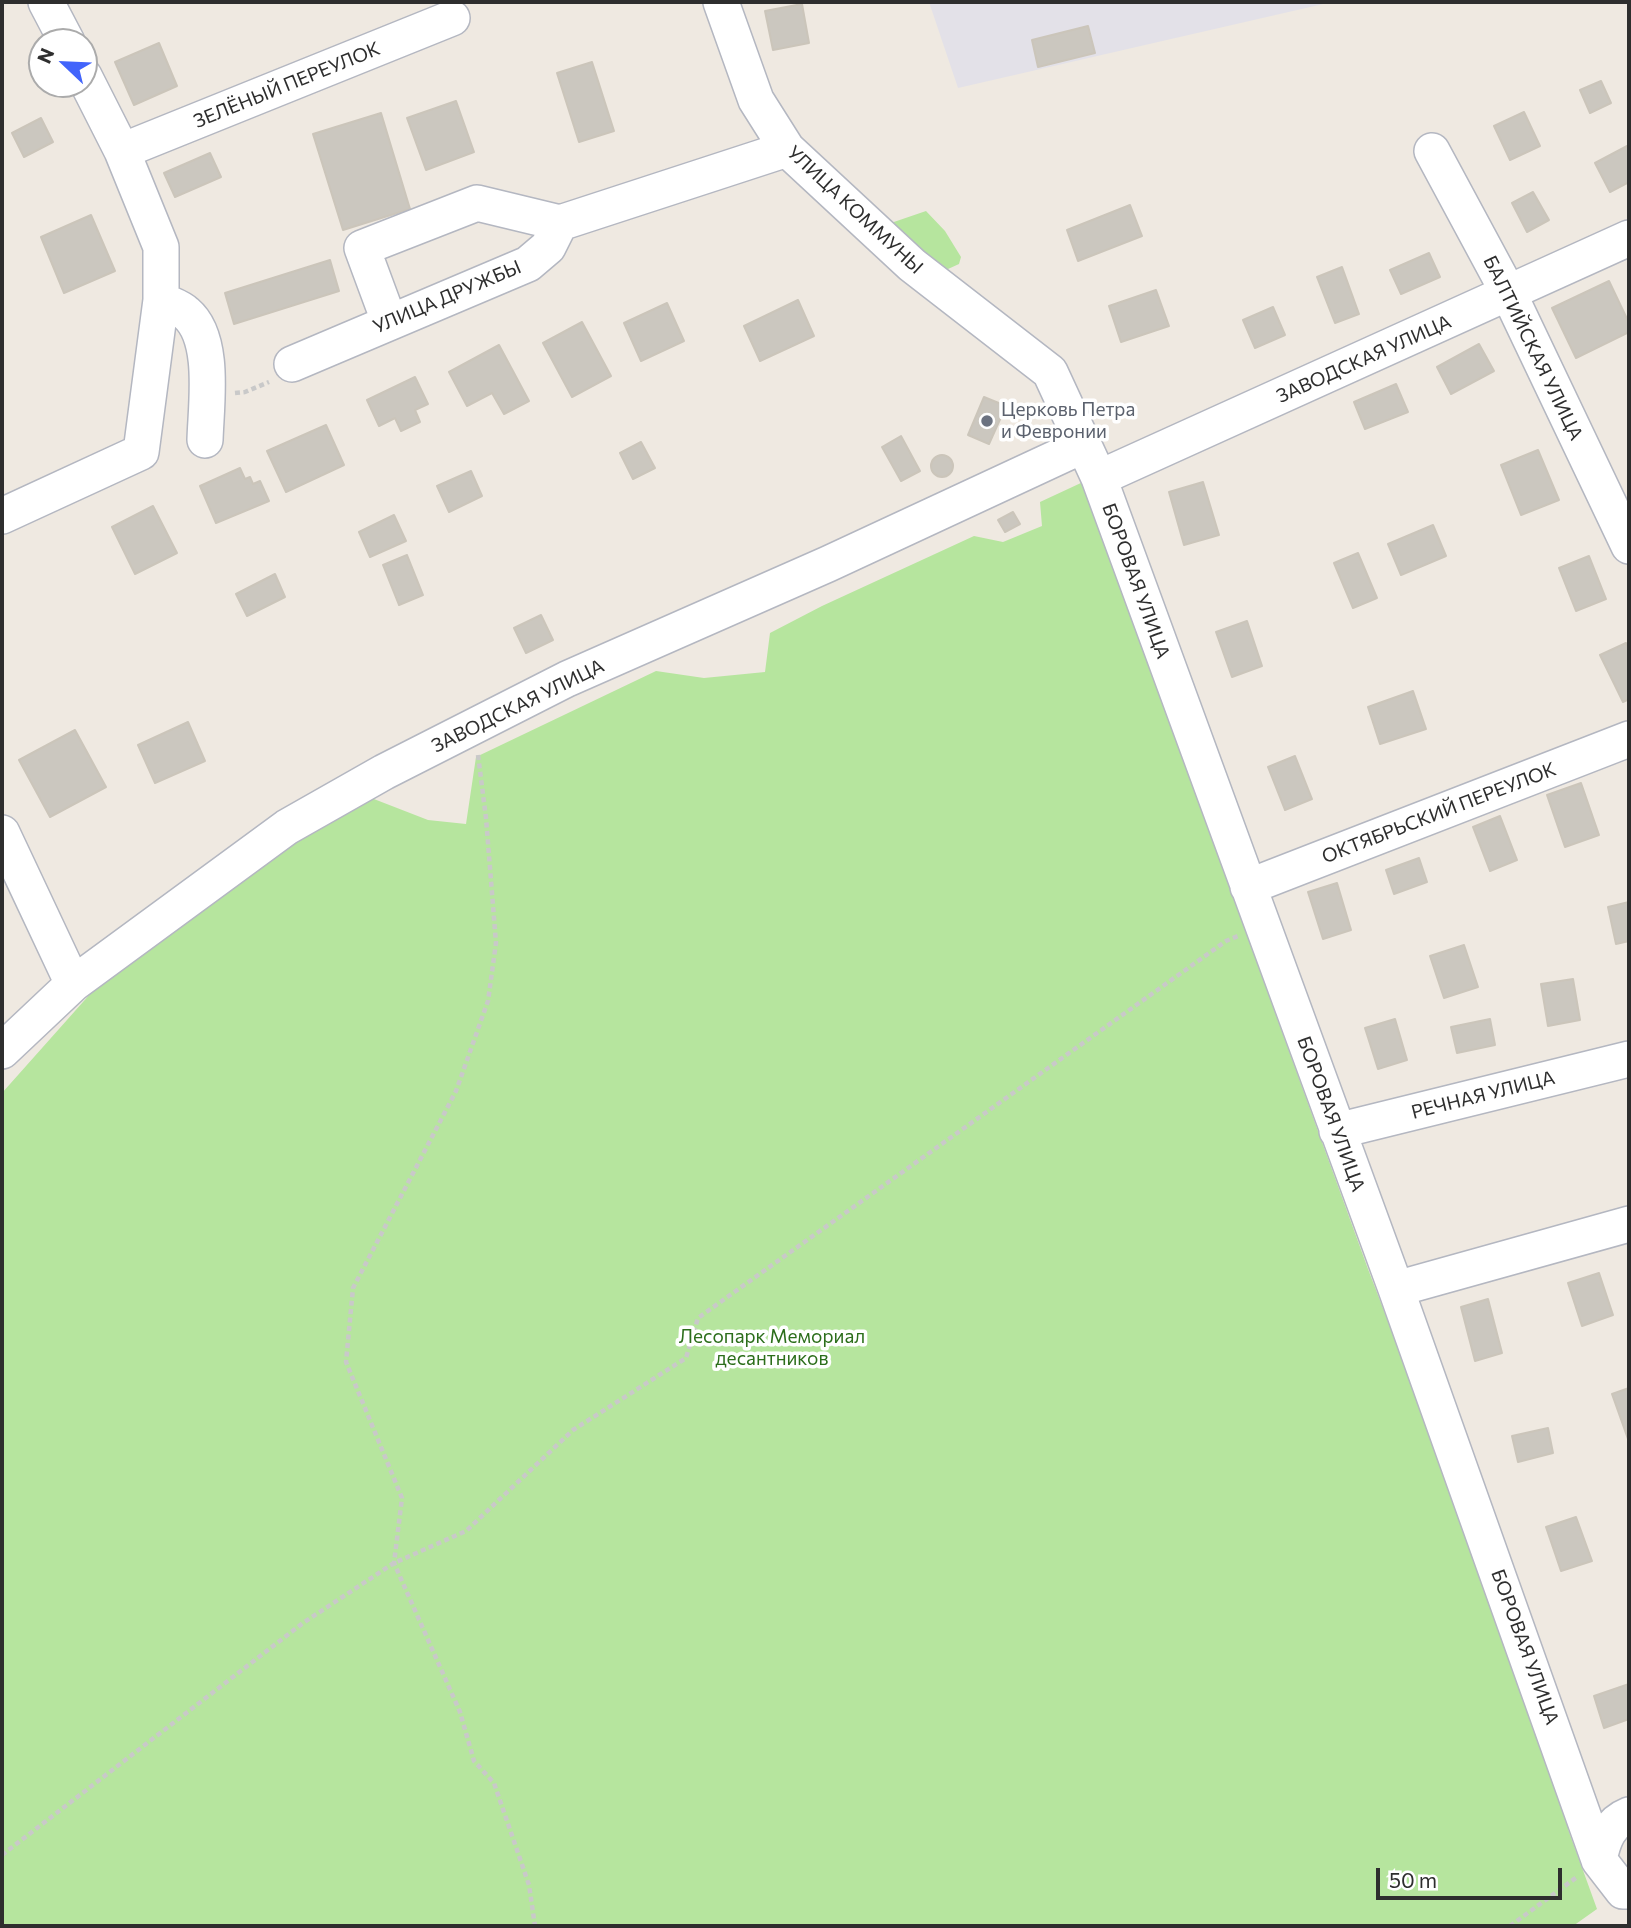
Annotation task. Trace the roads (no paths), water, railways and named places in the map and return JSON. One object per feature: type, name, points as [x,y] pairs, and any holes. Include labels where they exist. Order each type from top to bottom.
[{"type":"street","points":[[46,2],[59,28]]},
{"type":"street","name":"УЛИЦА КОММУНЫ","points":[[722,2],[756,100],[787,149],[912,265],[1050,372]]},
{"type":"street","name":"ЗЕЛЁНЫЙ ПЕРЕУЛОК","points":[[122,151],[452,18]]},
{"type":"street","points":[[2,516],[141,452],[162,300],[161,247],[122,151],[95,98]]},
{"type":"street","points":[[389,321],[362,248],[477,203],[560,223],[787,149]]},
{"type":"street","name":"БАЛТИЙСКАЯ УЛИЦА","points":[[1432,151],[1509,294],[1629,546]]},
{"type":"street","name":"УЛИЦА ДРУЖБЫ","points":[[292,364],[528,264],[548,247],[560,223]]},
{"type":"street","name":"ЗАВОДСКАЯ УЛИЦА","points":[[1099,478],[1629,238]]},
{"type":"street","points":[[162,300],[186,312],[200,329],[206,354],[205,440]]},
{"type":"street","name":"БОРОВАЯ УЛИЦА","points":[[1050,372],[1099,478],[1396,1289],[1600,1860],[1627,1896]]},
{"type":"street","name":"ЗАВОДСКАЯ УЛИЦА","points":[[2,1051],[73,984],[287,828],[384,772],[567,679],[828,564],[1084,445]]},
{"type":"street","name":"ОКТЯБРЬСКИЙ ПЕРЕУЛОК","points":[[1248,887],[1629,739]]},
{"type":"street","points":[[2,833],[73,984]]},
{"type":"street","name":"РЕЧНАЯ УЛИЦА","points":[[1337,1131],[1629,1059]]},
{"type":"street","points":[[1396,1289],[1627,1231]]},
{"type":"street","points":[[1587,1820],[1625,1816]]},
{"type":"street","points":[[1600,1860],[1602,1843],[1607,1832],[1625,1816]]},
{"type":"place","name":"Церковь Петра и Февронии","points":[[987,421]]},
{"type":"park label","name":"Лесопарк Мемориал десантников","points":[[772,1348]]}]
